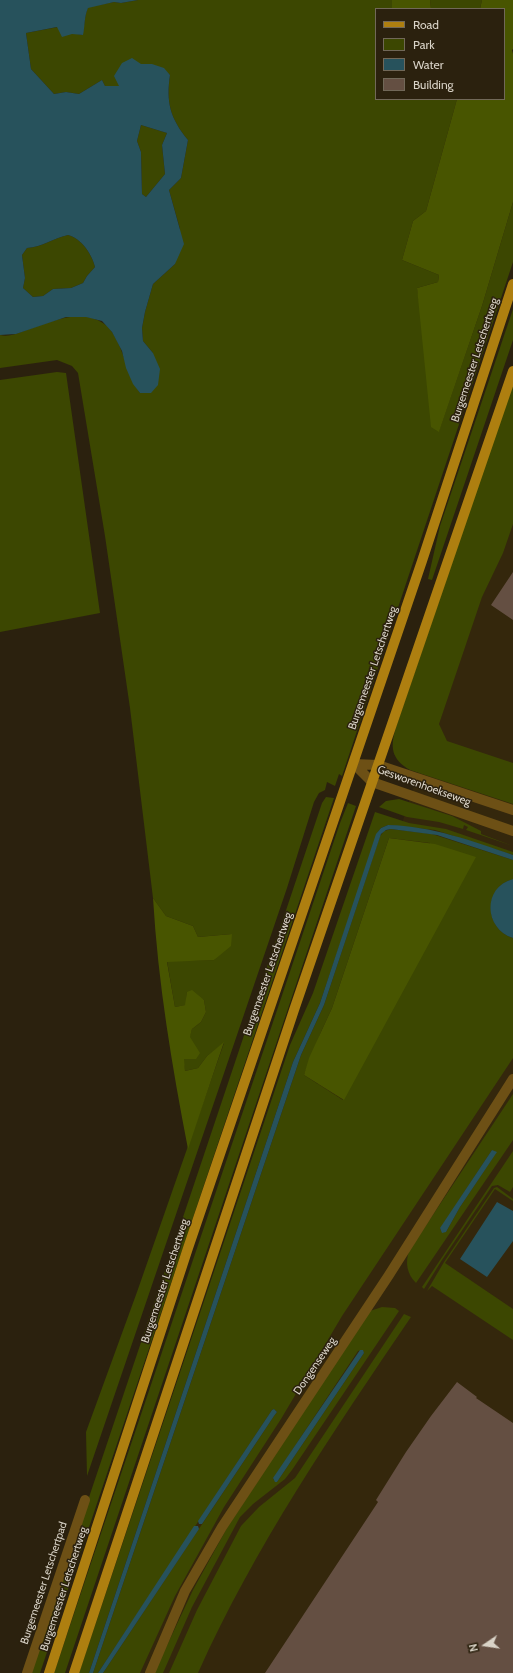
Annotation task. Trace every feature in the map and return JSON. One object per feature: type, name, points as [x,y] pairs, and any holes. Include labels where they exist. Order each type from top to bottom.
[{"type":"main road","name":"Burgemeester Letschertweg","points":[[49,1673],[188,1248],[354,764],[513,284]]},
{"type":"main road","points":[[74,1673],[294,1010],[513,371]]},
{"type":"street","name":"Gesworenhoekseweg","points":[[354,764],[378,764],[513,810]]},
{"type":"street","name":"Gesworenhoekseweg","points":[[354,764],[372,782],[513,831]]},
{"type":"street","name":"Dongenseweg","points":[[150,1673],[185,1591],[222,1527],[389,1275],[513,1079]]},
{"type":"street","name":"Burgemeester Letschertpad","points":[[27,1673],[85,1500]]},
{"type":"shaded area","points":[[513,494],[513,1673],[128,1673],[434,724]]},
{"type":"green space","points":[[138,0],[392,0],[392,8],[375,8],[375,100],[457,100],[426,211],[413,221],[402,260],[439,275],[438,282],[417,288],[439,431],[482,306],[513,202],[513,262],[342,776],[339,774],[335,786],[327,782],[325,790],[319,793],[314,802],[287,888],[87,1476],[86,1432],[137,1292],[224,1043],[207,1056],[198,1068],[185,1071],[183,1058],[192,1029],[201,1022],[206,1012],[204,1000],[187,992],[186,1005],[175,1007],[167,961],[214,960],[232,934],[198,937],[193,926],[166,916],[153,898],[130,708],[105,536],[78,373],[72,366],[57,360],[0,368],[0,335],[6,336],[15,334],[49,322],[66,318],[92,318],[103,323],[112,332],[120,347],[135,385],[140,393],[153,353],[143,341],[142,328],[145,312],[153,284],[175,264],[180,229],[169,190],[181,178],[188,140],[173,117],[169,102],[170,75],[157,66],[141,64],[120,87],[105,86],[102,80],[79,94],[66,92],[54,94],[31,69],[26,33],[58,27],[72,33],[82,35],[88,7],[114,2],[121,3]]},
{"type":"green space","points":[[392,0],[430,0],[431,8],[392,8]]},
{"type":"green space","points":[[430,0],[482,0],[480,8],[431,8]]},
{"type":"green space","points":[[482,0],[513,0],[513,202],[482,306],[439,432],[431,427],[417,288],[438,282],[439,275],[402,260],[413,221],[426,211],[457,100],[505,100],[505,8],[480,8]]},
{"type":"green space","points":[[141,125],[167,133],[162,145],[165,174],[146,197],[142,194],[141,152],[137,141]]},
{"type":"green space","points":[[68,235],[77,239],[85,247],[94,262],[95,267],[83,283],[71,288],[53,289],[43,296],[33,297],[23,288],[25,278],[22,255],[27,248],[38,246]]},
{"type":"green space","points":[[513,309],[513,340],[432,580],[428,579],[440,526]]},
{"type":"green space","points":[[57,372],[66,373],[100,613],[0,632],[0,380]]},
{"type":"green space","points":[[513,383],[513,524],[503,553],[482,597],[439,724],[447,741],[513,763],[513,804],[410,770],[396,757],[393,741],[396,727]]},
{"type":"green space","points":[[326,797],[334,798],[40,1673],[30,1673],[322,803]]},
{"type":"green space","points":[[399,799],[452,816],[481,831],[481,834],[513,846],[466,830],[468,827],[464,825],[463,829],[439,822],[407,817],[379,807],[386,801]]},
{"type":"green space","points":[[348,803],[356,806],[65,1673],[54,1673],[340,823]]},
{"type":"green space","points":[[375,812],[409,823],[446,829],[513,852],[513,855],[435,830],[388,825],[381,828],[378,832],[320,1003],[293,1062],[89,1673],[79,1673],[290,1045],[313,993]]},
{"type":"green space","points":[[391,829],[432,834],[513,860],[513,879],[503,883],[496,890],[492,899],[491,908],[492,917],[497,926],[503,933],[513,938],[513,1058],[342,1316],[281,1419],[224,1507],[175,1596],[140,1673],[103,1673],[277,1412],[274,1409],[98,1673],[93,1673],[301,1055],[324,1005],[380,836],[384,831]],"holes":[[[389,838],[430,843],[343,1100],[304,1075],[332,1008]]]},
{"type":"green space","points":[[389,838],[435,844],[476,857],[344,1100],[304,1075],[309,1058],[332,1008]]},
{"type":"green space","points":[[153,898],[166,916],[193,926],[198,937],[232,934],[231,946],[214,960],[167,962],[175,1007],[185,1005],[187,992],[192,990],[204,1000],[206,1012],[201,1022],[192,1029],[190,1037],[200,1053],[196,1059],[184,1059],[185,1071],[198,1068],[207,1056],[224,1042],[188,1149],[166,1024],[158,961]]},
{"type":"green space","points":[[513,1094],[513,1140],[416,1283],[409,1272],[407,1264],[409,1251]],"holes":[[[492,1150],[496,1153],[460,1207],[446,1232],[440,1229]]]},
{"type":"green space","points":[[513,1151],[513,1187],[510,1192],[498,1185],[492,1186],[424,1289],[422,1287]]},
{"type":"green space","points":[[497,1187],[513,1199],[513,1201],[495,1189],[445,1263],[513,1309],[513,1340],[432,1286],[427,1291],[444,1262],[494,1188]]},
{"type":"green space","points":[[382,1307],[395,1308],[399,1311],[292,1470],[285,1479],[253,1504],[240,1517],[192,1607],[163,1673],[154,1673],[193,1590],[227,1528],[370,1311]],"holes":[[[362,1350],[364,1353],[277,1482],[273,1479],[358,1351]]]},
{"type":"green space","points":[[404,1314],[411,1317],[324,1447],[270,1535],[220,1626],[198,1673],[169,1673],[197,1610],[241,1526],[259,1507],[295,1478]]},
{"type":"water","points":[[0,0],[138,0],[121,3],[114,2],[88,8],[83,35],[72,34],[62,37],[57,27],[26,33],[31,69],[54,94],[66,92],[79,94],[102,80],[105,86],[119,86],[114,76],[122,63],[132,58],[141,64],[152,64],[164,68],[170,75],[169,102],[173,117],[188,140],[181,178],[169,190],[184,244],[175,264],[153,284],[142,328],[143,341],[153,353],[160,369],[158,385],[151,393],[140,393],[133,384],[126,368],[122,351],[112,332],[102,321],[86,317],[66,317],[16,334],[0,335]],"holes":[[[141,125],[167,133],[162,145],[165,174],[146,197],[142,194],[141,152],[137,141]],[[68,235],[77,239],[85,247],[89,252],[95,267],[83,283],[71,288],[53,289],[43,296],[33,297],[23,288],[25,278],[22,255],[27,248],[38,246]]]},
{"type":"water","points":[[388,825],[420,828],[452,835],[513,855],[513,860],[437,835],[391,829],[386,830],[381,834],[324,1005],[301,1055],[93,1673],[89,1673],[293,1062],[320,1003],[376,834],[381,828]]},
{"type":"water","points":[[513,879],[513,938],[503,933],[496,926],[490,908],[496,890],[503,883]]},
{"type":"water","points":[[492,1150],[497,1152],[460,1207],[446,1232],[442,1233],[440,1228]]},
{"type":"water","points":[[497,1202],[513,1211],[513,1241],[487,1277],[460,1259]]},
{"type":"water","points":[[360,1350],[363,1350],[364,1353],[277,1482],[275,1482],[273,1478]]},
{"type":"water","points":[[274,1409],[277,1412],[202,1524],[199,1524],[198,1521]]},
{"type":"water","points":[[194,1526],[198,1526],[199,1529],[103,1673],[98,1673]]},
{"type":"building","points":[[513,572],[513,620],[491,605]]},
{"type":"building","points":[[457,1382],[477,1397],[476,1398],[513,1423],[513,1673],[265,1673],[378,1502],[376,1500],[406,1452]]}]
